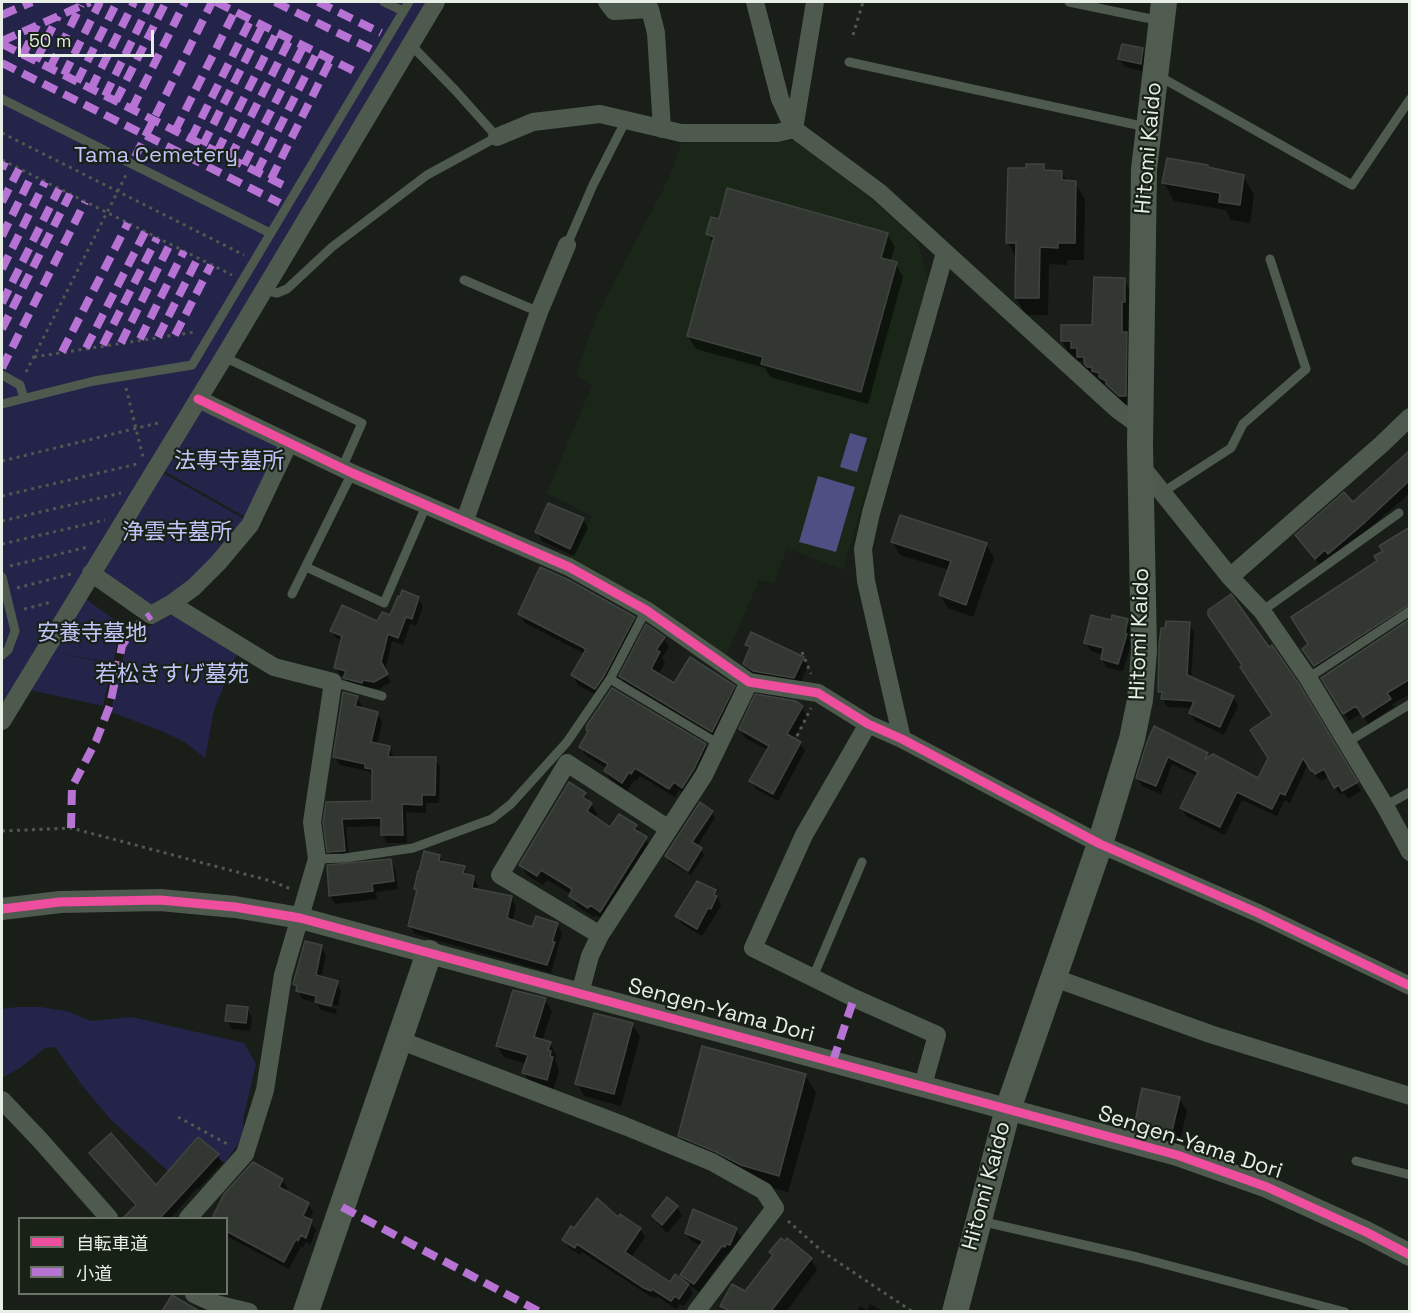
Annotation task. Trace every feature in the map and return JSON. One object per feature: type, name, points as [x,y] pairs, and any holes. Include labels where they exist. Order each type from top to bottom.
[{"type":"main road","name":"Hitomi Kaido","points":[[955,1311],[1008,1109],[1100,844],[1132,739],[1140,700],[1144,651],[1140,426],[1141,255],[1144,168],[1163,11]]},
{"type":"main road","points":[[306,1311],[429,953]]},
{"type":"street","points":[[2,721],[84,573],[224,357],[436,2]]},
{"type":"street","points":[[608,2],[614,11],[650,9],[656,33],[662,129]]},
{"type":"street","points":[[755,2],[780,99],[794,129],[879,192],[1118,411],[1140,426]]},
{"type":"street","points":[[794,129],[814,2]]},
{"type":"street","points":[[497,137],[533,122],[600,114],[681,133],[777,133],[794,129]]},
{"type":"street","points":[[465,520],[539,312],[567,245]]},
{"type":"street","points":[[902,739],[866,581],[863,549],[871,513],[945,253]]},
{"type":"street","points":[[198,399],[426,506],[465,520],[569,567],[646,610],[749,682],[818,693],[868,723],[1100,844],[1258,913],[1410,986]]},
{"type":"street","points":[[1230,577],[1410,417]]},
{"type":"street","points":[[84,573],[151,615],[171,604],[194,586],[218,562],[250,525],[289,443]]},
{"type":"street","points":[[1141,466],[1230,577],[1262,611],[1308,678],[1408,845]]},
{"type":"street","points":[[171,604],[274,667],[333,682],[312,822],[317,859],[283,975],[265,1090],[245,1154],[189,1217]]},
{"type":"street","points":[[580,993],[590,956],[600,935],[704,776],[749,682]]},
{"type":"street","points":[[868,723],[804,835],[753,948],[854,998],[937,1035],[923,1085]]},
{"type":"street","points":[[600,935],[500,875],[567,763],[669,829]]},
{"type":"street","name":"Sengen-Yama Dori","points":[[2,909],[60,902],[160,900],[226,906],[300,918],[704,1028],[1122,1138],[1220,1170],[1311,1206],[1410,1255]]},
{"type":"street","points":[[1052,977],[1210,1034],[1410,1096]]},
{"type":"street","points":[[399,1040],[625,1126],[712,1162],[764,1191],[775,1208],[696,1311]]},
{"type":"street","points":[[2,1100],[108,1217]]},
{"type":"street","points":[[198,1295],[216,1304],[249,1311]]},
{"type":"lane","points":[[384,2],[403,11]]},
{"type":"lane","points":[[2,404],[138,372],[192,365],[409,2]]},
{"type":"lane","points":[[1069,2],[1163,11]]},
{"type":"lane","points":[[264,290],[277,293],[287,289],[332,248],[427,175],[497,137],[410,44]]},
{"type":"lane","points":[[849,63],[1148,128]]},
{"type":"lane","points":[[1155,74],[1352,185],[1410,99]]},
{"type":"lane","points":[[2,99],[270,233]]},
{"type":"lane","points":[[567,245],[593,185],[626,120]]},
{"type":"lane","points":[[1163,492],[1231,448],[1243,424],[1306,369],[1270,259]]},
{"type":"lane","points":[[464,280],[539,312]]},
{"type":"lane","points":[[224,357],[362,423],[347,470],[306,567],[292,594]]},
{"type":"lane","points":[[2,375],[20,385],[24,398]]},
{"type":"lane","points":[[306,567],[384,603],[426,506]]},
{"type":"lane","points":[[1262,611],[1399,513]]},
{"type":"lane","points":[[2,577],[15,632],[8,650],[2,655]]},
{"type":"lane","points":[[317,859],[345,858],[412,848],[492,819],[512,804],[567,742],[610,680],[646,610]]},
{"type":"lane","points":[[1308,678],[1410,611]]},
{"type":"lane","points":[[610,680],[719,744]]},
{"type":"lane","points":[[333,682],[382,696]]},
{"type":"lane","points":[[1346,743],[1410,704]]},
{"type":"lane","points":[[1385,806],[1410,792]]},
{"type":"lane","points":[[813,977],[862,862]]},
{"type":"lane","points":[[1356,1161],[1410,1175]]},
{"type":"lane","points":[[977,1221],[1094,1246],[1345,1311]]},
{"type":"path","points":[[853,35],[863,2]]},
{"type":"path","points":[[2,133],[249,257]]},
{"type":"path","points":[[2,160],[237,278]]},
{"type":"path","points":[[20,385],[128,171]]},
{"type":"path","points":[[34,357],[201,332]]},
{"type":"path","points":[[2,496],[144,462],[126,388]]},
{"type":"path","points":[[2,461],[170,420]]},
{"type":"path","points":[[2,521],[126,491]]},
{"type":"path","points":[[2,544],[109,519]]},
{"type":"path","points":[[2,568],[93,546]]},
{"type":"path","points":[[5,591],[84,573]]},
{"type":"path","points":[[10,612],[59,601]]},
{"type":"path","points":[[797,736],[818,693]]},
{"type":"path","points":[[2,831],[71,828],[271,881],[306,895]]},
{"type":"path","points":[[178,1117],[245,1154]]},
{"type":"path","points":[[775,1208],[823,1252],[913,1311]]},
{"type":"shaded area","points":[[683,140],[796,141],[873,200],[917,240],[928,280],[843,570],[787,548],[774,583],[759,580],[725,659],[569,559],[592,516],[547,493],[592,385],[575,376],[598,313],[668,180]]},
{"type":"green space","name":"Tama Cemetery","points":[[2,2],[427,2],[2,706]]},
{"type":"green space","name":"法専寺墓所","points":[[201,409],[284,444],[247,518],[164,471]]},
{"type":"green space","name":"浄雲寺墓所","points":[[163,473],[246,520],[213,560],[154,610],[103,571]]},
{"type":"green space","name":"安養寺墓地","points":[[86,599],[125,630],[118,639],[113,663],[53,652]]},
{"type":"green space","name":"若松きすげ墓苑","points":[[171,615],[182,618],[238,651],[214,710],[205,758],[186,743],[164,732],[111,712],[118,675],[128,641],[140,631]]},
{"type":"green space","points":[[53,652],[112,664],[103,706],[30,690]]},
{"type":"green space","points":[[40,1007],[67,1011],[91,1021],[132,1017],[244,1043],[256,1064],[243,1119],[243,1136],[225,1163],[199,1146],[168,1171],[111,1120],[81,1084],[55,1047],[45,1048],[20,1068],[2,1078],[2,1009]]},
{"type":"water","points":[[850,433],[867,438],[857,472],[840,467]]},
{"type":"water","points":[[818,476],[855,487],[836,552],[799,542]]},
{"type":"building","points":[[1122,44],[1143,48],[1141,64],[1118,59]]},
{"type":"building","points":[[1167,158],[1208,165],[1208,167],[1244,175],[1240,205],[1219,202],[1220,193],[1162,183]]},
{"type":"building","points":[[1026,164],[1044,164],[1044,170],[1062,171],[1062,180],[1076,181],[1075,243],[1058,243],[1058,248],[1040,247],[1039,298],[1015,298],[1016,243],[1006,243],[1008,168],[1026,168]]},
{"type":"building","points":[[727,188],[888,233],[881,258],[897,262],[861,392],[761,364],[763,357],[687,336],[714,237],[706,234],[711,217],[719,219]]},
{"type":"building","points":[[1094,277],[1125,278],[1122,332],[1127,332],[1126,396],[1119,396],[1106,384],[1106,381],[1099,377],[1099,373],[1092,371],[1092,367],[1087,367],[1084,357],[1077,357],[1077,348],[1071,348],[1071,341],[1061,341],[1061,325],[1092,325]]},
{"type":"building","points":[[1410,450],[1410,480],[1328,554],[1325,550],[1315,559],[1295,535],[1344,492],[1353,502]]},
{"type":"building","points":[[548,503],[584,518],[570,549],[535,532]]},
{"type":"building","points":[[900,515],[987,543],[966,605],[939,595],[951,561],[891,542]]},
{"type":"building","points":[[1410,527],[1410,604],[1314,666],[1302,649],[1308,644],[1291,617],[1377,561],[1374,556],[1383,551],[1379,546]]},
{"type":"building","points":[[540,567],[569,580],[635,617],[595,689],[571,675],[586,649],[518,614]]},
{"type":"building","points":[[402,590],[419,597],[412,619],[406,617],[398,638],[388,634],[381,662],[388,674],[374,682],[363,680],[362,683],[343,678],[346,671],[334,668],[342,636],[330,631],[342,605],[377,621],[382,612],[390,615]]},
{"type":"building","points":[[1231,594],[1269,647],[1272,645],[1299,684],[1358,782],[1342,791],[1339,785],[1334,788],[1324,769],[1315,774],[1303,758],[1285,795],[1280,793],[1272,809],[1237,792],[1220,827],[1180,808],[1198,772],[1168,757],[1156,786],[1136,778],[1154,726],[1208,753],[1205,759],[1213,754],[1258,778],[1268,758],[1250,730],[1272,715],[1208,615],[1208,610]]},
{"type":"building","points":[[1091,615],[1111,620],[1112,615],[1128,619],[1125,633],[1127,634],[1118,664],[1101,659],[1103,648],[1084,643]]},
{"type":"building","points":[[1410,619],[1410,679],[1387,693],[1391,699],[1363,717],[1356,706],[1343,714],[1321,678]]},
{"type":"building","points":[[1166,621],[1190,622],[1187,675],[1234,696],[1220,727],[1189,713],[1194,701],[1161,699],[1162,692],[1158,692],[1159,646],[1161,628],[1165,628]]},
{"type":"building","points":[[646,624],[665,637],[656,650],[660,652],[651,669],[674,683],[690,657],[735,686],[712,732],[619,676]]},
{"type":"building","points":[[751,632],[804,657],[794,678],[753,671],[743,664],[750,647],[745,645]]},
{"type":"building","points":[[612,688],[706,744],[682,788],[674,782],[669,789],[635,768],[631,774],[629,772],[622,783],[604,771],[608,764],[579,747],[588,731],[586,730],[587,725]]},
{"type":"building","points":[[343,692],[358,696],[355,706],[378,712],[371,742],[390,746],[388,757],[436,757],[435,795],[422,795],[422,805],[402,804],[403,835],[381,835],[381,818],[342,819],[345,851],[327,852],[323,822],[326,802],[372,801],[372,769],[365,768],[365,764],[333,757]]},
{"type":"building","points":[[755,694],[796,701],[803,706],[787,734],[801,742],[773,794],[749,781],[769,746],[739,729]]},
{"type":"building","points":[[569,782],[586,793],[583,797],[592,803],[587,811],[610,827],[619,814],[637,825],[634,829],[647,837],[600,912],[590,905],[588,908],[569,896],[572,889],[541,870],[537,876],[519,865]]},
{"type":"building","points":[[700,802],[713,811],[692,842],[702,848],[688,871],[665,856]]},
{"type":"building","points":[[424,851],[440,855],[439,861],[465,866],[463,873],[474,876],[472,888],[512,896],[507,918],[532,927],[536,916],[558,923],[552,942],[555,942],[547,965],[408,926],[417,890],[414,889]]},
{"type":"building","points":[[391,859],[394,881],[372,884],[373,891],[329,896],[327,865]]},
{"type":"building","points":[[697,881],[716,890],[714,895],[717,896],[697,929],[675,916]]},
{"type":"building","points":[[305,941],[322,945],[316,975],[338,981],[331,1006],[315,1002],[316,996],[296,991],[297,986],[293,984]]},
{"type":"building","points":[[513,990],[546,998],[534,1037],[551,1042],[548,1050],[551,1051],[550,1056],[553,1057],[547,1080],[522,1073],[528,1055],[496,1046]]},
{"type":"building","points":[[227,1005],[248,1007],[246,1023],[225,1021]]},
{"type":"building","points":[[594,1013],[633,1023],[614,1094],[575,1084]]},
{"type":"building","points":[[702,1046],[806,1074],[779,1176],[741,1165],[678,1136]]},
{"type":"building","points":[[1142,1088],[1180,1097],[1171,1135],[1134,1127]]},
{"type":"building","points":[[111,1133],[156,1185],[198,1137],[219,1154],[161,1217],[124,1217],[136,1205],[89,1153]]},
{"type":"building","points":[[253,1162],[283,1179],[279,1187],[309,1203],[303,1216],[312,1220],[306,1238],[301,1235],[298,1241],[296,1239],[284,1262],[228,1232],[228,1217],[212,1217],[224,1194]]},
{"type":"building","points":[[667,1197],[678,1206],[662,1225],[652,1216]]},
{"type":"building","points":[[597,1198],[618,1217],[620,1214],[641,1228],[625,1252],[670,1282],[675,1274],[689,1284],[679,1299],[675,1296],[671,1301],[652,1289],[651,1291],[644,1288],[577,1244],[575,1248],[562,1240],[571,1226],[574,1228]]},
{"type":"building","points":[[693,1209],[737,1228],[730,1245],[722,1246],[694,1284],[680,1275],[703,1241],[685,1233]]},
{"type":"building","points":[[781,1238],[785,1241],[787,1238],[812,1258],[771,1311],[730,1311],[720,1306],[732,1284],[745,1291],[773,1255],[769,1252]]},
{"type":"building","points":[[172,1295],[199,1311],[162,1311]]},
{"type":"marked path","points":[[2,15],[32,2]]},
{"type":"marked path","points":[[2,41],[90,2]]},
{"type":"marked path","points":[[64,75],[100,2]]},
{"type":"marked path","points":[[77,82],[117,2]]},
{"type":"marked path","points":[[91,89],[134,2]]},
{"type":"marked path","points":[[105,96],[151,2]]},
{"type":"marked path","points":[[116,101],[166,2]]},
{"type":"marked path","points":[[132,109],[185,2]]},
{"type":"marked path","points":[[135,157],[212,2]]},
{"type":"marked path","points":[[216,2],[358,73]]},
{"type":"marked path","points":[[275,2],[371,49]]},
{"type":"marked path","points":[[318,2],[381,33]]},
{"type":"marked path","points":[[50,68],[81,5]]},
{"type":"marked path","points":[[175,131],[235,11]]},
{"type":"marked path","points":[[36,61],[58,16]]},
{"type":"marked path","points":[[191,139],[251,19]]},
{"type":"marked path","points":[[23,55],[37,25]]},
{"type":"marked path","points":[[203,145],[263,25]]},
{"type":"marked path","points":[[217,152],[277,32]]},
{"type":"marked path","points":[[230,158],[290,39]]},
{"type":"marked path","points":[[2,44],[289,188]]},
{"type":"marked path","points":[[244,165],[304,45]]},
{"type":"marked path","points":[[257,172],[317,53]]},
{"type":"marked path","points":[[271,179],[331,59]]},
{"type":"marked path","points":[[2,63],[280,203]]},
{"type":"marked path","points":[[2,169],[5,162]]},
{"type":"marked path","points":[[2,202],[19,169]]},
{"type":"marked path","points":[[2,236],[32,175]]},
{"type":"marked path","points":[[2,269],[45,182]]},
{"type":"marked path","points":[[2,303],[59,189]]},
{"type":"marked path","points":[[2,329],[70,194]]},
{"type":"marked path","points":[[2,368],[85,202]]},
{"type":"marked path","points":[[62,352],[128,223]]},
{"type":"marked path","points":[[86,348],[145,232]]},
{"type":"marked path","points":[[103,345],[157,238]]},
{"type":"marked path","points":[[121,343],[170,244]]},
{"type":"marked path","points":[[140,339],[184,251]]},
{"type":"marked path","points":[[158,337],[198,258]]},
{"type":"marked path","points":[[175,335],[211,265]]},
{"type":"marked path","points":[[71,828],[72,787],[96,741],[110,705],[122,646],[133,628],[151,615]]},
{"type":"marked path","points":[[833,1061],[854,998]]},
{"type":"marked path","points":[[342,1207],[540,1312]]},
{"type":"cycle path","points":[[198,399],[352,473],[569,567],[646,610],[749,682],[818,693],[868,724],[902,739],[1100,844],[1258,913],[1410,986]]},
{"type":"cycle path","points":[[2,909],[60,902],[160,900],[235,907],[300,918],[1177,1155],[1267,1187],[1366,1232],[1410,1255]]}]
